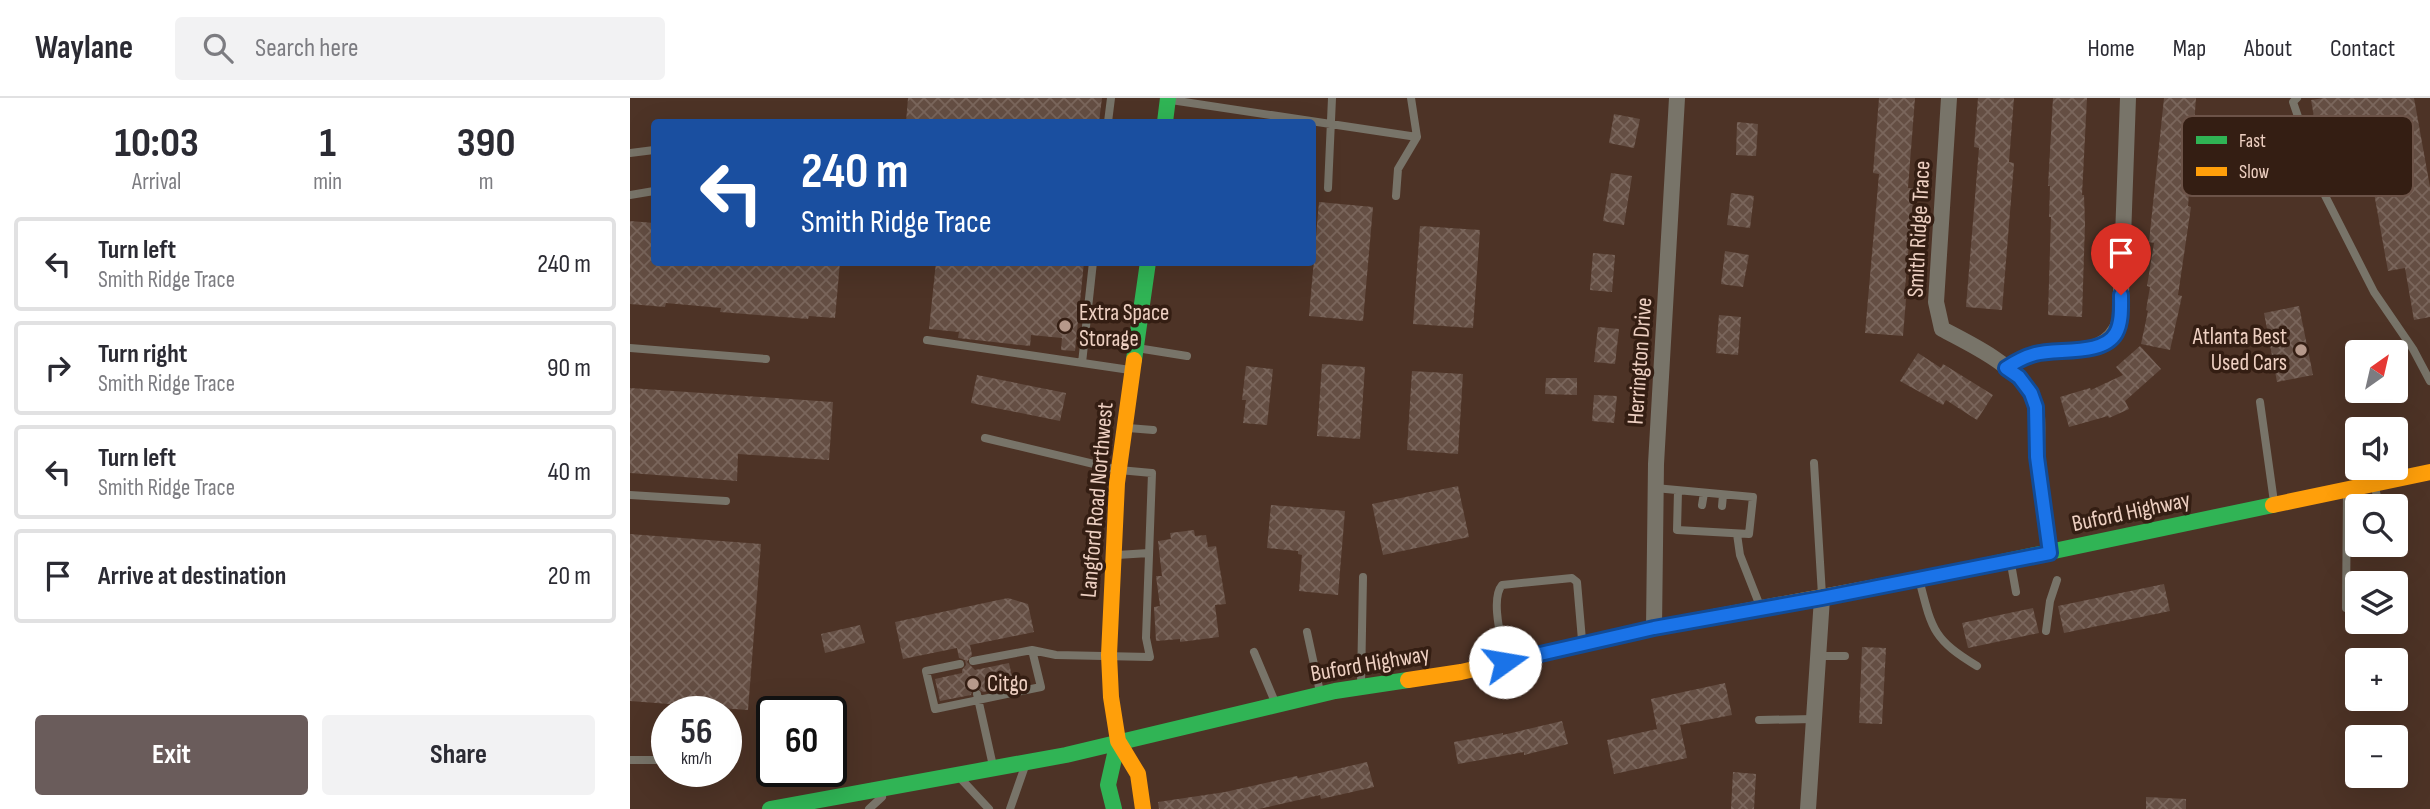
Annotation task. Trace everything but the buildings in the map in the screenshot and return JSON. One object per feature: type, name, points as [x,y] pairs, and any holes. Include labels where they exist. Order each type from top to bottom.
[{"type":"main road","points":[[1165,119],[1168,99]]},
{"type":"main road","name":"Langford Road Northwest","points":[[1143,809],[1138,775],[1118,741],[1111,697],[1109,655],[1119,470],[1147,266]]},
{"type":"main road","name":"Buford Highway","points":[[771,809],[1066,755],[1276,704],[1361,687],[1461,672],[1654,628],[2050,553],[2430,472]]},
{"type":"main road","name":"Langford Road Northwest","points":[[1114,809],[1108,785],[1118,741]]},
{"type":"street","name":"Herrington Drive","points":[[1654,628],[1655,488],[1677,98]]},
{"type":"street","name":"Smith Ridge Trace","points":[[1949,98],[1936,302],[1942,328],[1975,346],[2019,377],[2031,393],[2036,407],[2037,457],[2050,553]]},
{"type":"street","points":[[2006,368],[2021,358],[2036,354],[2102,345],[2115,334],[2120,321],[2128,98]]},
{"type":"street","points":[[1808,809],[1822,598]]},
{"type":"lane","points":[[1108,119],[1111,98]]},
{"type":"lane","points":[[1328,188],[1332,98]]},
{"type":"lane","points":[[1395,196],[1398,169],[1417,137],[1411,98]]},
{"type":"lane","points":[[2297,98],[2293,102],[2298,116]]},
{"type":"lane","points":[[1168,99],[1298,119]]},
{"type":"lane","points":[[1316,122],[1417,137]]},
{"type":"lane","points":[[630,153],[651,150]]},
{"type":"lane","points":[[630,195],[651,192]]},
{"type":"lane","points":[[2325,196],[2374,292],[2413,349],[2430,381]]},
{"type":"lane","points":[[1082,363],[1093,266]]},
{"type":"lane","points":[[926,340],[1133,370]]},
{"type":"lane","points":[[630,348],[766,359]]},
{"type":"lane","points":[[1137,348],[1187,356]]},
{"type":"lane","points":[[2260,402],[2274,505]]},
{"type":"lane","points":[[1125,428],[1153,430]]},
{"type":"lane","points":[[973,661],[992,662],[1032,650],[1056,655],[1150,657],[1146,638],[1152,472],[1119,470],[985,438]]},
{"type":"lane","points":[[1814,463],[1822,598]]},
{"type":"lane","points":[[2375,484],[2376,494]]},
{"type":"lane","points":[[1655,488],[1753,497],[1749,534],[1676,530],[1678,491]]},
{"type":"lane","points":[[2346,571],[2347,490]]},
{"type":"lane","points":[[1702,505],[1704,493]]},
{"type":"lane","points":[[630,495],[726,501]]},
{"type":"lane","points":[[1722,506],[1723,495]]},
{"type":"lane","points":[[1698,531],[1700,521]]},
{"type":"lane","points":[[1719,533],[1720,522]]},
{"type":"lane","points":[[1737,534],[1740,555],[1761,608]]},
{"type":"lane","points":[[1113,555],[1149,553]]},
{"type":"lane","points":[[2011,560],[2016,592]]},
{"type":"lane","points":[[1361,687],[1363,577]]},
{"type":"lane","points":[[1505,662],[1497,605],[1498,590],[1502,585],[1572,578],[1577,582],[1583,644]]},
{"type":"lane","points":[[1919,579],[1934,631],[1950,650],[1977,666]]},
{"type":"lane","points":[[2046,631],[2050,601],[2057,580]]},
{"type":"lane","points":[[1307,632],[1320,695]]},
{"type":"lane","points":[[960,664],[926,671],[935,709],[1000,692],[1041,687],[1032,650]]},
{"type":"lane","points":[[1254,652],[1276,704]]},
{"type":"lane","points":[[1818,656],[1845,656]]},
{"type":"lane","points":[[951,666],[953,675]]},
{"type":"lane","points":[[978,697],[993,768]]},
{"type":"lane","points":[[1759,720],[1814,719]]},
{"type":"lane","points":[[630,760],[651,760]]},
{"type":"lane","points":[[1010,809],[1026,762]]},
{"type":"lane","points":[[958,775],[989,809]]},
{"type":"lane","points":[[869,809],[892,787]]},
{"type":"traffic: fast","points":[[1165,119],[1168,98]]},
{"type":"traffic: fast","points":[[1134,360],[1147,266]]},
{"type":"traffic: fast","points":[[1940,575],[2273,505]]},
{"type":"traffic: fast","points":[[770,809],[1066,755],[1335,691],[1408,680]]},
{"type":"traffic: fast","points":[[1114,809],[1108,785],[1118,741]]},
{"type":"traffic: slow","points":[[1134,360],[1117,483],[1109,655],[1111,697],[1118,741],[1138,774],[1143,809]]},
{"type":"traffic: slow","points":[[2273,505],[2430,472]]},
{"type":"traffic: slow","points":[[1408,680],[1461,672],[1654,628],[1940,575]]},
{"type":"place","name":"Extra Space Storage","points":[[1065,326]]},
{"type":"place","name":"Atlanta Best Used Cars","points":[[2301,350]]},
{"type":"place","name":"Citgo","points":[[973,684]]},
{"type":"route","points":[[1505,662],[1654,628],[2050,553],[2037,457],[2036,407],[2031,393],[2019,377],[2006,368],[2021,358],[2036,354],[2102,345],[2115,334],[2120,321],[2121,295]]}]
